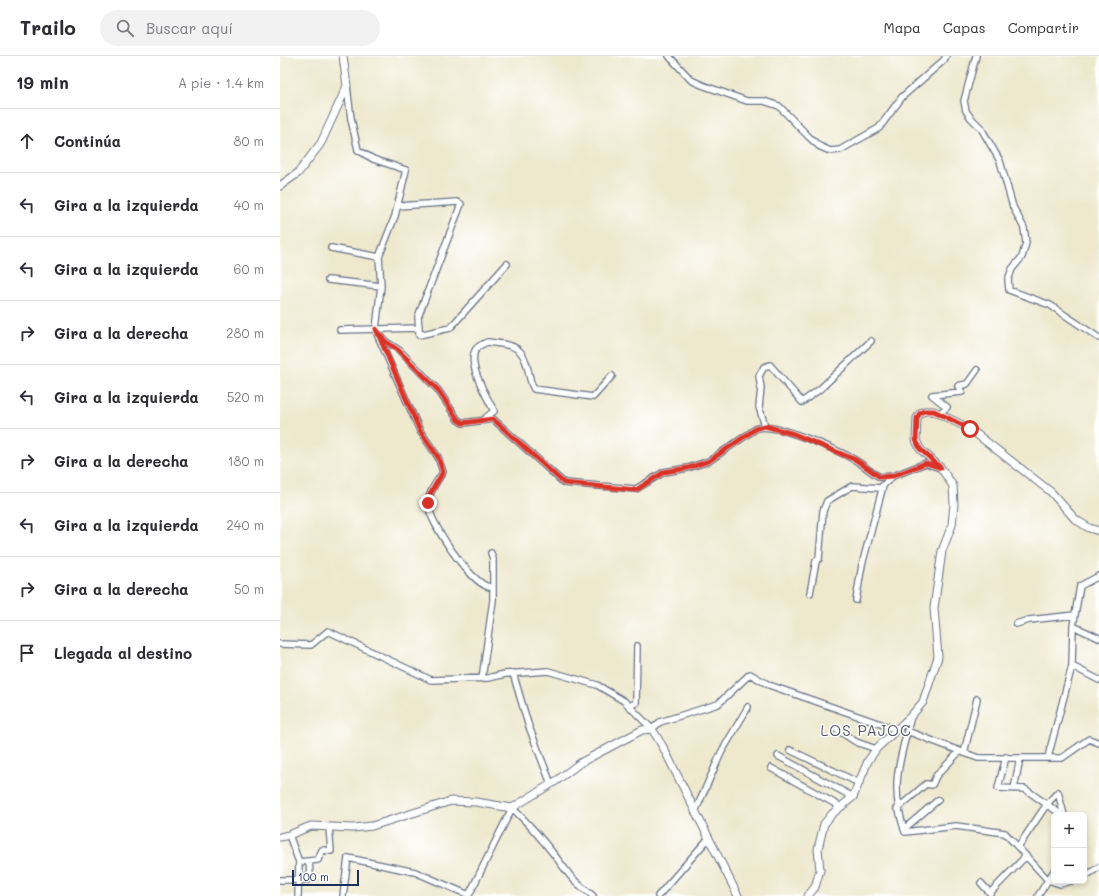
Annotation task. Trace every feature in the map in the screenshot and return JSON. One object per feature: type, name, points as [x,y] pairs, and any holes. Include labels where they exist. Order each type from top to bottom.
[{"type":"street","points":[[343,56],[346,86],[358,150],[373,159],[406,170],[398,206],[379,257],[381,286],[376,329],[420,431],[438,457],[443,472],[429,496],[428,503],[434,523],[441,536],[472,575],[483,586],[489,587]]},
{"type":"street","points":[[669,56],[691,80],[747,101],[764,101],[779,106],[819,146],[830,151],[840,150],[879,128],[902,97],[912,90],[944,60],[946,56]]},
{"type":"street","points":[[976,56],[964,102],[966,111],[970,118],[981,128],[1000,161],[1013,207],[1024,228],[1026,243],[1022,257],[1012,269],[1008,280],[1009,290],[1050,305],[1099,338]]},
{"type":"street","points":[[280,186],[298,173],[321,143],[346,86]]},
{"type":"street","points":[[398,206],[457,202],[461,204],[418,317],[419,335],[450,328],[507,264]]},
{"type":"street","points":[[331,248],[379,257]]},
{"type":"street","points":[[328,280],[381,286]]},
{"type":"street","points":[[340,330],[419,328]]},
{"type":"street","points":[[376,329],[385,341],[398,350],[438,390],[458,420],[463,423],[493,419],[501,424],[564,483],[636,490],[664,472],[688,468],[709,461],[757,428],[765,426],[778,428],[838,452],[856,460],[880,477],[893,476],[926,463],[941,468]]},
{"type":"street","points":[[765,426],[759,407],[761,388],[760,376],[764,366],[770,366],[779,374],[802,402],[820,389],[871,341]]},
{"type":"street","points":[[483,420],[494,411],[477,375],[473,357],[476,348],[486,342],[517,348],[525,356],[530,383],[534,389],[593,397],[612,376]]},
{"type":"street","points":[[940,413],[947,407],[932,396],[936,394],[962,392],[958,386],[967,384],[977,370]]},
{"type":"street","points":[[808,896],[815,887],[820,870],[818,849],[824,824],[853,797],[868,761],[876,749],[895,729],[911,716],[923,702],[938,657],[934,608],[942,551],[952,525],[954,504],[953,486],[941,468],[920,449],[916,440],[917,418],[920,413],[924,411],[940,413],[970,429],[1051,492],[1075,518],[1088,528],[1099,531]]},
{"type":"street","points":[[810,593],[816,561],[819,558],[823,511],[826,501],[852,486],[880,488],[893,476]]},
{"type":"street","points":[[856,600],[862,565],[883,486]]},
{"type":"street","points":[[482,679],[493,600],[493,559],[491,553]]},
{"type":"street","points":[[1048,757],[1072,666],[1073,626],[1080,586],[1099,576]]},
{"type":"street","points":[[1016,624],[1029,620],[1075,616]]},
{"type":"street","points":[[1073,626],[1099,638]]},
{"type":"street","points":[[280,644],[310,645],[328,631],[431,680],[482,679],[513,673],[548,671],[596,685],[624,701],[652,729],[738,896]]},
{"type":"street","points":[[630,706],[636,703],[637,646]]},
{"type":"street","points":[[1072,666],[1099,680]]},
{"type":"street","points":[[513,673],[528,724],[551,784]]},
{"type":"street","points":[[343,896],[348,858],[415,872],[469,895],[512,808],[551,784],[580,763],[628,737],[642,730],[652,729],[660,722],[718,704],[750,674],[769,685],[895,729]]},
{"type":"street","points":[[897,809],[926,784],[932,785],[936,776],[961,752],[977,699]]},
{"type":"street","points":[[695,812],[721,753],[748,707]]},
{"type":"street","points":[[911,716],[898,760],[896,776],[897,809],[904,832],[956,826],[1005,834],[1048,880],[1051,881]]},
{"type":"street","points":[[836,729],[856,742],[876,749]]},
{"type":"street","points":[[907,731],[978,758],[1062,758],[1089,739],[1099,743]]},
{"type":"street","points":[[790,750],[859,783]]},
{"type":"street","points":[[778,756],[853,797]]},
{"type":"street","points":[[1006,757],[998,788],[1025,789],[1059,812]]},
{"type":"street","points":[[1014,789],[1020,758]]},
{"type":"street","points":[[771,768],[841,807]]},
{"type":"street","points":[[1018,847],[1047,804],[1058,792],[1062,812]]},
{"type":"street","points":[[904,829],[938,800]]},
{"type":"street","points":[[280,837],[312,826],[329,828],[372,826],[451,801],[476,802],[512,808],[528,823],[556,856],[568,874],[593,896]]},
{"type":"street","points":[[299,862],[318,860],[322,850],[331,851],[329,828]]},
{"type":"street","points":[[289,835],[299,862],[298,896]]},
{"type":"street","points":[[658,896],[709,838]]},
{"type":"street","points":[[981,883],[990,893],[1026,856]]},
{"type":"street","points":[[280,880],[308,880],[310,875],[309,861]]},
{"type":"street","points":[[1087,875],[1099,867]]},
{"type":"street","points":[[1038,896],[1051,876]]},
{"type":"district","name":"LOS PAJOC","points":[[866,730]]},
{"type":"route","points":[[428,503],[429,496],[443,472],[438,457],[420,431],[376,329],[385,341],[398,350],[438,390],[458,420],[463,423],[493,419],[501,424],[564,483],[636,490],[664,472],[688,468],[709,461],[757,428],[765,426],[778,428],[838,452],[856,460],[880,477],[893,476],[926,463],[941,468],[920,449],[916,440],[917,418],[920,413],[924,411],[934,411],[970,429]]}]
